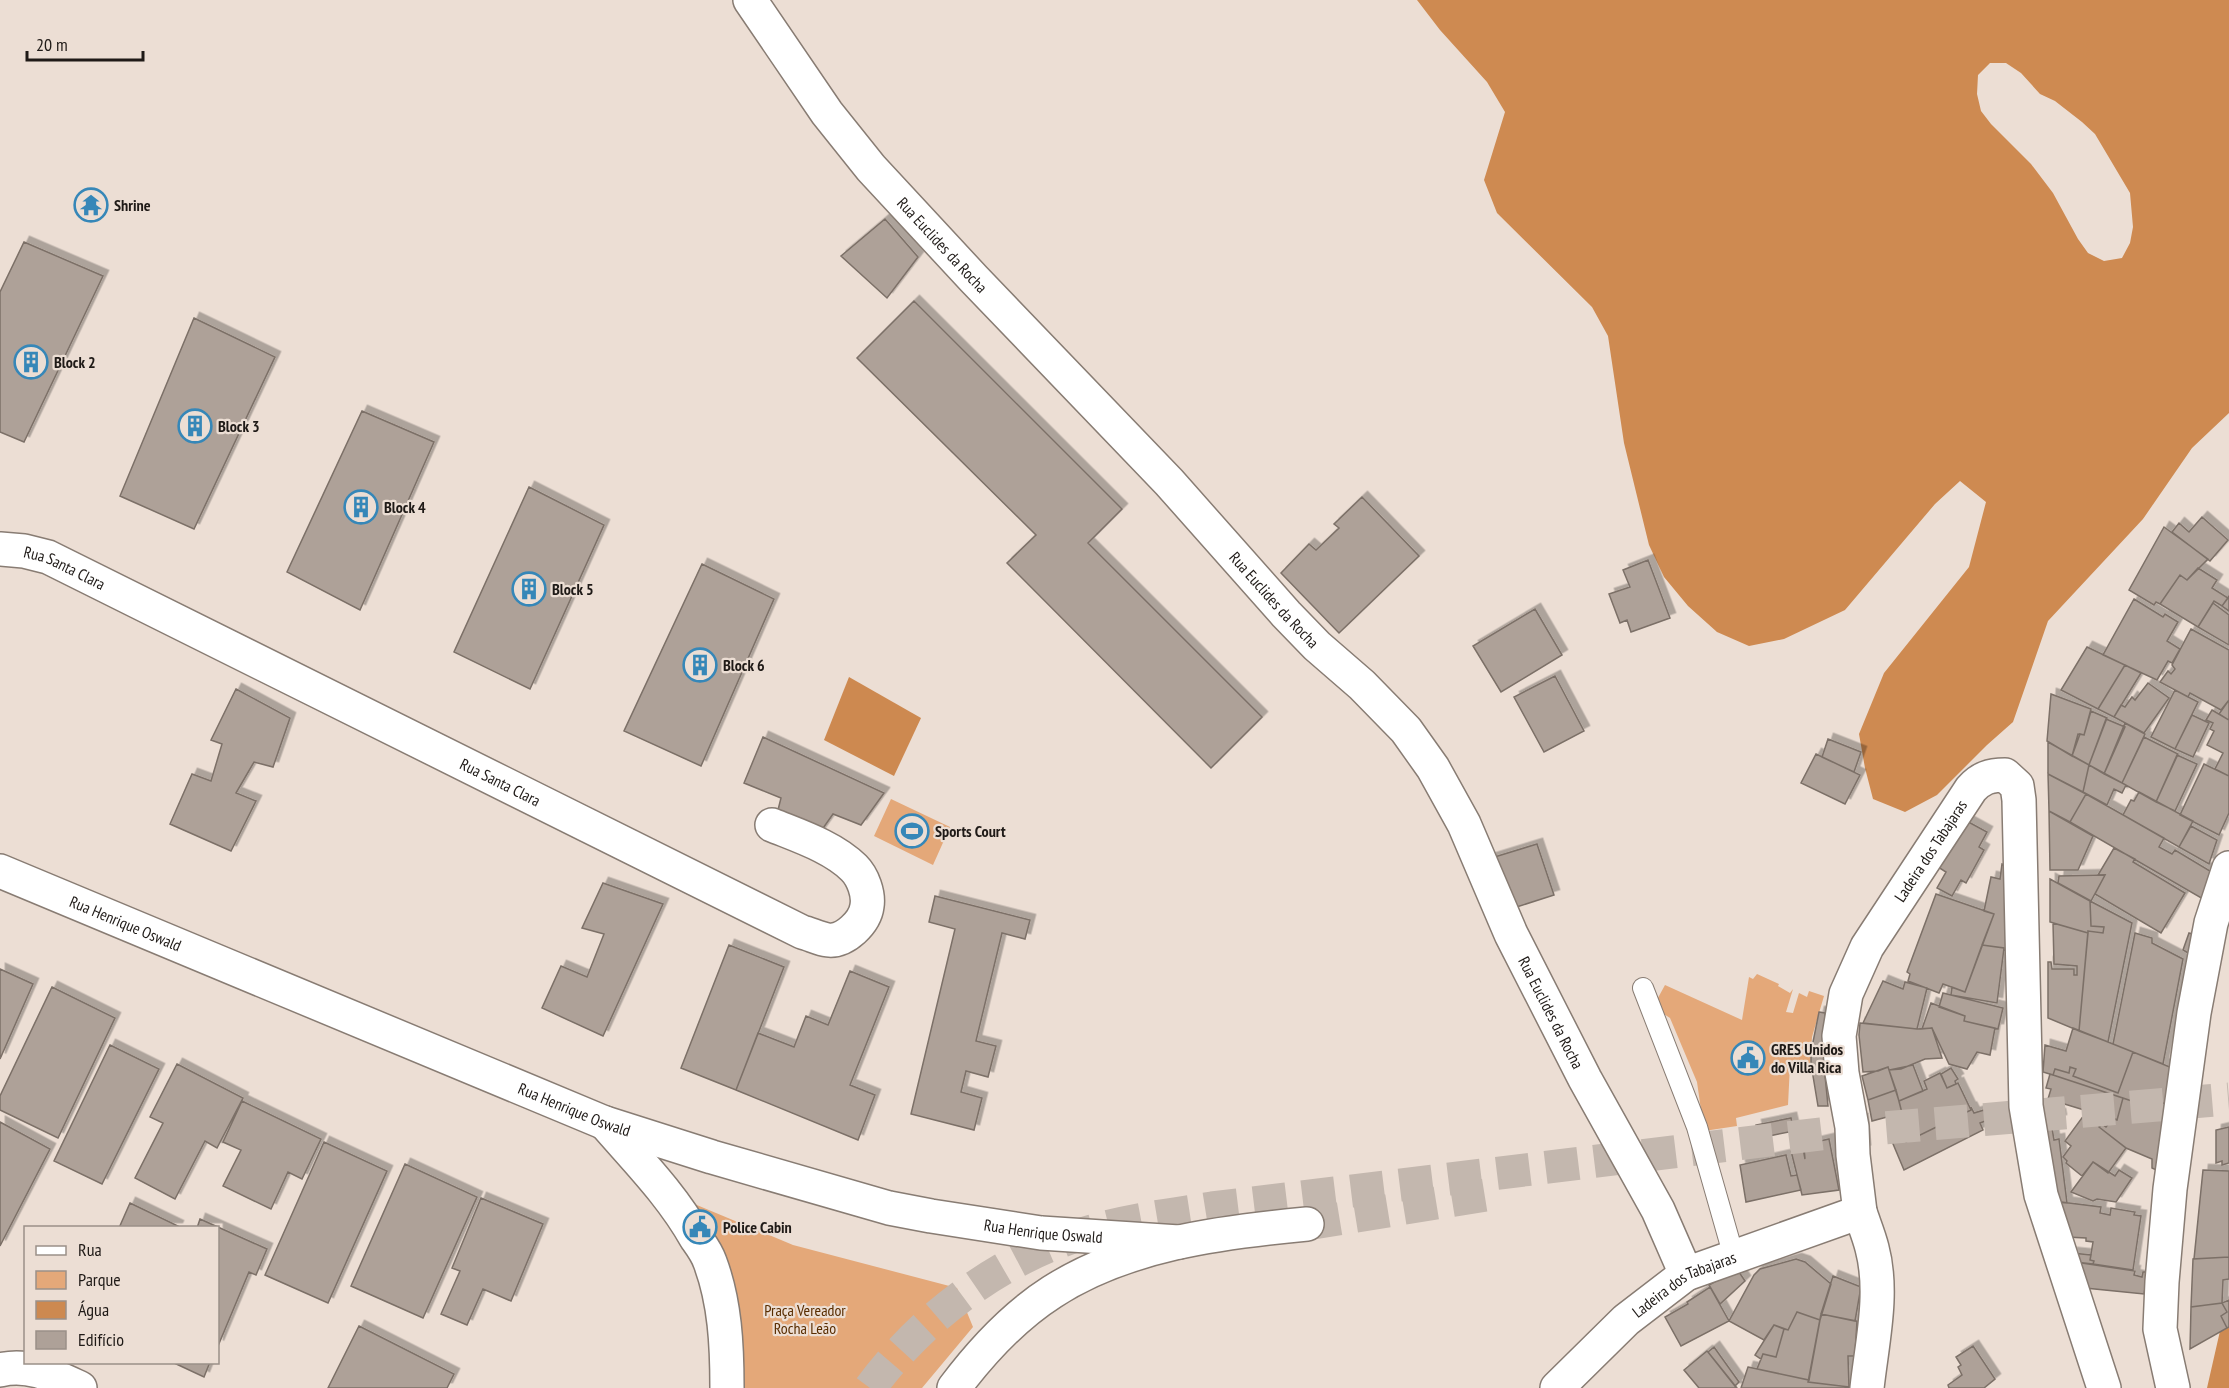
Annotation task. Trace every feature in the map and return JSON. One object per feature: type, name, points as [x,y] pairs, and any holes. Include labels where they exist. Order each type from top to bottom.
[{"type":"street","name":"Rua Euclides da Rocha","points":[[750,0],[827,113],[871,168],[1169,482],[1286,614],[1406,730],[1433,768],[1464,824],[1511,934],[1585,1079],[1658,1210],[1686,1274]]},
{"type":"street","name":"Rua Santa Clara","points":[[0,549],[24,551],[48,557],[802,932],[830,940],[845,936],[857,926],[868,908],[866,887],[855,869],[809,841],[772,825]]},
{"type":"street","name":"Ladeira dos Tabajaras","points":[[1557,1388],[1626,1320],[1686,1274],[1860,1212],[1852,1127],[1842,1073],[1839,1036],[1846,994],[1867,947],[1971,789],[1978,781],[1992,776],[2005,776],[2017,786],[2019,800],[2026,1107],[2041,1195],[2104,1388]]},
{"type":"street","points":[[2173,1388],[2160,1329],[2170,1189],[2198,990],[2211,922],[2229,868]]},
{"type":"street","name":"Rua Henrique Oswald","points":[[0,871],[604,1123],[712,1157],[890,1208],[983,1225],[1041,1233],[1179,1242]]},
{"type":"street","points":[[604,1123],[662,1188],[691,1228],[709,1260],[722,1304],[727,1345],[727,1388]]},
{"type":"street","points":[[1860,1212],[1873,1249],[1877,1282],[1877,1316],[1867,1388]]},
{"type":"street","points":[[954,1388],[984,1350],[1015,1321],[1051,1293],[1092,1271],[1179,1242],[1252,1229],[1307,1224]]},
{"type":"street","points":[[0,1370],[15,1366],[48,1373],[80,1388]]},
{"type":"lane","points":[[1643,988],[1697,1127],[1734,1257]]},
{"type":"green space","name":"Sports Court","points":[[891,799],[950,827],[933,865],[874,836]]},
{"type":"green space","name":"GRES Unidos do Villa Rica","points":[[1757,974],[1779,984],[1778,986],[1790,993],[1793,989],[1786,1012],[1793,1013],[1799,993],[1807,997],[1809,991],[1824,996],[1812,1037],[1810,1066],[1790,1065],[1788,1105],[1736,1118],[1737,1126],[1704,1131],[1697,1082],[1670,1018],[1653,1007],[1665,985],[1742,1020],[1749,977],[1753,979]]},
{"type":"green space","name":"Praça Vereador Rocha Leão","points":[[680,1198],[793,1245],[957,1288],[973,1327],[922,1388],[734,1388]]},
{"type":"shaded area","points":[[1417,0],[2229,0],[2229,413],[2192,448],[2143,519],[2048,621],[2013,722],[1937,795],[1905,812],[1873,799],[1859,734],[1884,673],[1969,567],[1986,502],[1960,481],[1935,504],[1845,610],[1784,639],[1749,646],[1717,632],[1688,606],[1664,577],[1649,545],[1624,443],[1608,336],[1592,307],[1497,213],[1484,180],[1505,112],[1487,82],[1440,30]],"holes":[[[1990,63],[2006,63],[2021,73],[2040,94],[2055,101],[2095,134],[2130,193],[2133,227],[2130,243],[2122,258],[2104,261],[2088,253],[2053,193],[2031,164],[1981,111],[1977,94],[1978,75]]]},
{"type":"shaded area","points":[[2229,1327],[2229,1388],[2207,1388],[2220,1331]]},
{"type":"water","points":[[849,677],[921,718],[894,776],[824,740]]},
{"type":"building","name":"Shrine","points":[[89,201],[96,204],[93,209],[87,207]]},
{"type":"building","points":[[885,219],[918,257],[887,298],[841,256]]},
{"type":"building","name":"Block 2","points":[[24,242],[103,276],[24,442],[0,432],[0,292]]},
{"type":"building","points":[[914,301],[1122,509],[1088,543],[1262,717],[1211,768],[1007,563],[1036,535],[857,358]]},
{"type":"building","name":"Block 3","points":[[194,318],[275,357],[194,529],[120,496]]},
{"type":"building","name":"Block 4","points":[[362,411],[434,442],[360,610],[287,572]]},
{"type":"building","name":"Block 5","points":[[529,487],[604,525],[530,689],[454,652]]},
{"type":"building","points":[[1362,497],[1419,556],[1339,633],[1281,573],[1309,544],[1316,550],[1339,528],[1334,524]]},
{"type":"building","points":[[2202,517],[2228,540],[2210,561],[2172,532],[2179,523],[2189,532]]},
{"type":"building","points":[[2164,527],[2208,559],[2187,580],[2180,575],[2160,604],[2156,602],[2154,605],[2129,590]]},
{"type":"building","points":[[1648,560],[1670,618],[1631,632],[1627,620],[1620,623],[1609,594],[1630,587],[1623,570]]},
{"type":"building","name":"Block 6","points":[[702,564],[774,599],[701,766],[624,731]]},
{"type":"building","points":[[2198,568],[2217,580],[2212,588],[2228,598],[2222,606],[2214,601],[2198,627],[2160,604],[2180,575],[2187,580]]},
{"type":"building","points":[[2229,596],[2229,611],[2222,606]]},
{"type":"building","points":[[2134,599],[2163,617],[2165,614],[2178,622],[2167,641],[2180,649],[2172,663],[2168,661],[2157,680],[2103,655]]},
{"type":"building","points":[[2213,603],[2229,615],[2229,645],[2198,627]]},
{"type":"building","points":[[1535,609],[1562,655],[1501,692],[1473,646]]},
{"type":"building","points":[[2191,629],[2229,650],[2229,700],[2221,710],[2190,693],[2188,697],[2160,682],[2168,671],[2171,674],[2175,669],[2172,665]]},
{"type":"building","points":[[2087,647],[2125,665],[2098,709],[2061,690]]},
{"type":"building","points":[[2125,665],[2141,673],[2114,717],[2098,709]]},
{"type":"building","points":[[1555,676],[1584,731],[1544,752],[1514,697]]},
{"type":"building","points":[[2148,683],[2169,698],[2144,733],[2114,717],[2121,705],[2125,707],[2132,697],[2135,700]]},
{"type":"building","points":[[236,689],[290,718],[273,767],[254,762],[236,793],[256,801],[231,851],[170,824],[192,774],[211,781],[222,744],[211,740]]},
{"type":"building","points":[[2175,690],[2198,702],[2175,749],[2151,737]]},
{"type":"building","points":[[2051,694],[2091,709],[2084,735],[2078,734],[2072,756],[2047,741]]},
{"type":"building","points":[[2229,700],[2229,720],[2219,714]]},
{"type":"building","points":[[2212,710],[2229,720],[2229,776],[2215,769],[2223,753],[2207,745],[2214,731],[2210,729],[2213,723],[2206,720]]},
{"type":"building","points":[[2091,711],[2107,718],[2089,765],[2072,756],[2080,734],[2084,735]]},
{"type":"building","points":[[2192,715],[2209,723],[2193,757],[2175,749]]},
{"type":"building","points":[[2106,719],[2125,727],[2104,774],[2089,765]]},
{"type":"building","points":[[2125,723],[2145,734],[2122,783],[2104,774]]},
{"type":"building","points":[[763,737],[884,793],[861,825],[833,814],[819,834],[778,810],[781,798],[744,783]]},
{"type":"building","points":[[2144,737],[2178,754],[2156,802],[2122,783]]},
{"type":"building","points":[[1828,739],[1861,752],[1854,772],[1822,757]]},
{"type":"building","points":[[2048,742],[2089,765],[2083,792],[2048,774]]},
{"type":"building","points":[[1816,754],[1860,775],[1845,804],[1801,783]]},
{"type":"building","points":[[2177,755],[2197,764],[2175,811],[2156,802]]},
{"type":"building","points":[[2204,764],[2229,776],[2229,813],[2219,835],[2180,815]]},
{"type":"building","points":[[2089,765],[2126,785],[2122,793],[2114,789],[2107,805],[2083,792]]},
{"type":"building","points":[[2048,774],[2086,794],[2070,822],[2049,811]]},
{"type":"building","points":[[2139,792],[2193,821],[2179,847],[2123,815],[2131,800],[2134,801]]},
{"type":"building","points":[[2086,794],[2164,838],[2159,847],[2172,854],[2175,850],[2215,874],[2203,899],[2070,822]]},
{"type":"building","points":[[2049,811],[2093,836],[2078,870],[2050,870]]},
{"type":"building","points":[[1963,819],[1987,832],[1979,847],[1984,850],[1966,883],[1961,880],[1952,896],[1937,888],[1946,872],[1938,867]]},
{"type":"building","points":[[2191,826],[2217,840],[2209,864],[2179,847]]},
{"type":"building","points":[[1537,844],[1554,895],[1504,911],[1488,859]]},
{"type":"building","points":[[2114,848],[2135,859],[2133,862],[2185,893],[2161,933],[2095,894],[2105,875],[2098,875]]},
{"type":"building","points":[[2002,864],[2016,869],[2010,952],[2004,948],[1982,945],[1994,914],[1984,911],[1991,877],[2000,879]]},
{"type":"building","points":[[2105,875],[2091,901],[2058,883],[2059,876]]},
{"type":"building","points":[[2050,879],[2090,901],[2091,926],[2104,927],[2103,933],[2088,931],[2088,933],[2050,922]]},
{"type":"building","points":[[603,883],[663,904],[603,1036],[542,1008],[561,966],[587,977],[604,934],[582,928]]},
{"type":"building","points":[[1936,894],[1994,914],[1965,992],[1943,984],[1939,993],[1908,981],[1910,974],[1907,972]]},
{"type":"building","points":[[935,896],[1030,920],[1025,939],[1002,933],[976,1041],[996,1046],[988,1077],[966,1071],[961,1092],[982,1098],[974,1130],[911,1114],[955,929],[929,922]]},
{"type":"building","points":[[2090,901],[2132,923],[2108,1042],[2079,1031],[2088,931],[2103,933],[2104,927],[2091,926]]},
{"type":"building","points":[[2053,923],[2088,933],[2079,1031],[2048,1018],[2048,962],[2051,962],[2052,969],[2074,969],[2074,975],[2077,975],[2077,966],[2054,964]]},
{"type":"building","points":[[2135,933],[2152,938],[2152,943],[2183,959],[2163,1064],[2113,1044]]},
{"type":"building","points":[[2189,933],[2197,935],[2193,956],[2183,950]]},
{"type":"building","points":[[729,945],[784,967],[736,1090],[681,1068]]},
{"type":"building","points":[[1982,945],[2004,948],[1997,1003],[1951,995],[1952,987],[1965,992]]},
{"type":"building","points":[[0,969],[33,984],[0,1059]]},
{"type":"building","points":[[850,971],[889,987],[850,1085],[875,1095],[858,1140],[736,1090],[758,1033],[794,1047],[806,1016],[828,1025]]},
{"type":"building","points":[[1883,981],[1903,989],[1905,982],[1927,988],[1917,1029],[1863,1023]]},
{"type":"building","points":[[52,987],[115,1018],[58,1138],[0,1110],[0,1096]]},
{"type":"building","points":[[1943,993],[2003,1008],[1998,1029],[1964,1021],[1965,1016],[1939,1007]]},
{"type":"building","points":[[1931,1003],[1965,1016],[1964,1021],[1995,1028],[1990,1055],[1977,1052],[1967,1069],[1949,1064],[1932,1028],[1922,1029]]},
{"type":"building","points":[[1819,1012],[1825,1013],[1824,1065],[1828,1106],[1818,1106],[1811,1064],[1811,1052]]},
{"type":"building","points":[[1860,1023],[1917,1029],[1932,1028],[1942,1058],[1925,1059],[1901,1069],[1889,1070],[1888,1067],[1878,1071],[1863,1072]]},
{"type":"building","points":[[2073,1028],[2133,1052],[2118,1093],[2073,1076],[2076,1069],[2070,1067],[2069,1073],[2055,1069],[2053,1075],[2043,1072],[2045,1045],[2066,1051]]},
{"type":"building","points":[[110,1045],[159,1069],[102,1184],[54,1161]]},
{"type":"building","points":[[2133,1052],[2182,1072],[2176,1107],[2149,1099],[2147,1106],[2053,1075],[2055,1069],[2069,1073],[2070,1067],[2076,1069],[2073,1076],[2118,1093]]},
{"type":"building","points":[[177,1064],[243,1098],[217,1148],[205,1141],[175,1199],[135,1178],[163,1123],[150,1117]]},
{"type":"building","points":[[1913,1065],[1923,1091],[1899,1101],[1889,1070]]},
{"type":"building","points":[[1888,1067],[1896,1090],[1868,1100],[1862,1076]]},
{"type":"building","points":[[1951,1068],[1958,1079],[1955,1081],[1956,1084],[1947,1088],[1941,1074]]},
{"type":"building","points":[[1940,1073],[1947,1088],[1958,1083],[1971,1110],[1906,1142],[1897,1124],[1899,1123],[1896,1115],[1902,1113],[1899,1101],[1927,1089],[1924,1081]]},
{"type":"building","points":[[2050,1074],[2123,1098],[2117,1120],[2048,1099],[2051,1089],[2046,1088]]},
{"type":"building","points":[[1896,1090],[1902,1113],[1872,1121],[1868,1100]]},
{"type":"building","points":[[2123,1098],[2175,1116],[2165,1174],[2152,1168],[2152,1159],[2126,1148],[2099,1127],[2102,1124],[2106,1127],[2113,1118],[2117,1120]]},
{"type":"building","points":[[242,1101],[321,1139],[302,1179],[288,1172],[271,1209],[223,1186],[241,1150],[223,1142]]},
{"type":"building","points":[[1971,1107],[1974,1113],[1984,1110],[1988,1120],[1980,1123],[1983,1130],[1904,1170],[1891,1139],[1902,1133],[1906,1142],[1971,1110]]},
{"type":"building","points":[[2060,1114],[2061,1120],[2051,1122],[2054,1140],[2059,1139],[2067,1203],[2056,1202],[2043,1117]]},
{"type":"building","points":[[2096,1114],[2113,1118],[2106,1127],[2102,1124],[2099,1127],[2126,1148],[2108,1173],[2093,1162],[2082,1176],[2066,1163],[2063,1157],[2071,1146],[2065,1141],[2084,1115],[2091,1121]]},
{"type":"building","points":[[1791,1118],[1794,1131],[1759,1138],[1756,1125]]},
{"type":"building","points":[[0,1122],[50,1149],[0,1246]]},
{"type":"building","points":[[2229,1127],[2229,1163],[2222,1165],[2222,1161],[2216,1163],[2216,1130]]},
{"type":"building","points":[[1829,1139],[1839,1190],[1802,1195],[1791,1151],[1803,1148],[1805,1159],[1804,1148],[1811,1147],[1811,1143]]},
{"type":"building","points":[[324,1142],[387,1171],[328,1303],[265,1275]]},
{"type":"building","points":[[1786,1155],[1791,1176],[1797,1175],[1801,1190],[1746,1202],[1740,1165]]},
{"type":"building","points":[[2093,1162],[2115,1176],[2119,1170],[2132,1178],[2116,1202],[2097,1199],[2093,1201],[2071,1192]]},
{"type":"building","points":[[405,1164],[477,1197],[423,1318],[351,1286]]},
{"type":"building","points":[[2203,1170],[2229,1171],[2229,1257],[2194,1259]]},
{"type":"building","points":[[481,1198],[543,1224],[511,1301],[483,1289],[467,1325],[441,1314],[460,1271],[452,1268]]},
{"type":"building","points":[[2053,1201],[2101,1207],[2100,1213],[2110,1215],[2111,1208],[2135,1212],[2134,1215],[2141,1216],[2133,1270],[2093,1264],[2094,1261],[2090,1260],[2093,1242],[2086,1241],[2086,1238],[2066,1237]]},
{"type":"building","points":[[130,1203],[178,1226],[120,1226]]},
{"type":"building","points":[[200,1219],[216,1226],[198,1226]]},
{"type":"building","points":[[219,1228],[267,1249],[256,1275],[249,1272],[219,1344]]},
{"type":"building","points":[[2072,1253],[2091,1255],[2090,1260],[2094,1261],[2093,1264],[2075,1262]]},
{"type":"building","points":[[2229,1257],[2229,1279],[2223,1280],[2222,1303],[2191,1307],[2193,1259]]},
{"type":"building","points":[[1796,1259],[1805,1262],[1831,1284],[1820,1320],[1797,1312],[1788,1330],[1774,1325],[1764,1340],[1729,1321],[1754,1275],[1760,1269]]},
{"type":"building","points":[[2075,1262],[2135,1271],[2134,1275],[2142,1277],[2143,1272],[2148,1272],[2144,1294],[2085,1288]]},
{"type":"building","points":[[1737,1269],[1745,1281],[1720,1304],[1709,1285]]},
{"type":"building","points":[[1833,1276],[1861,1287],[1855,1321],[1821,1314]]},
{"type":"building","points":[[1710,1287],[1729,1321],[1681,1346],[1665,1317],[1688,1304],[1687,1302]]},
{"type":"building","points":[[2229,1300],[2229,1327],[2227,1328],[2221,1316],[2227,1312],[2222,1303]]},
{"type":"building","points":[[2222,1303],[2227,1312],[2221,1316],[2227,1328],[2190,1349],[2191,1307]]},
{"type":"building","points":[[1797,1312],[1820,1320],[1809,1380],[1757,1369],[1763,1354],[1776,1357],[1784,1329],[1788,1330]]},
{"type":"building","points":[[1821,1314],[1857,1321],[1855,1356],[1848,1356],[1849,1387],[1808,1382]]},
{"type":"building","points":[[1774,1325],[1784,1329],[1776,1357],[1763,1354],[1761,1359],[1755,1355]]},
{"type":"building","points":[[359,1326],[454,1374],[447,1388],[328,1388]]},
{"type":"building","points":[[1973,1346],[1995,1379],[1984,1388],[1949,1388],[1948,1385],[1962,1375],[1958,1367],[1961,1365],[1956,1357]]},
{"type":"building","points":[[1714,1347],[1739,1382],[1735,1386],[1708,1352]]},
{"type":"building","points":[[1707,1351],[1737,1388],[1699,1388],[1684,1370]]},
{"type":"building","points":[[176,1364],[209,1364],[204,1377]]},
{"type":"building","points":[[1748,1367],[1809,1380],[1808,1382],[1849,1387],[1849,1384],[1850,1388],[1741,1388]]},
{"type":"tunnel","points":[[870,1388],[891,1362],[938,1315],[992,1276],[1020,1259],[1051,1245],[1130,1221],[1212,1208],[1836,1132],[2229,1099]]},
{"type":"tunnel","points":[[1307,1224],[1498,1193]]},
{"type":"place","name":"Shrine","points":[[91,205]]},
{"type":"place","name":"Block 2","points":[[31,362]]},
{"type":"place","name":"Block 3","points":[[195,426]]},
{"type":"place","name":"Block 4","points":[[361,507]]},
{"type":"place","name":"Block 5","points":[[529,589]]},
{"type":"place","name":"Block 6","points":[[700,665]]},
{"type":"place","name":"Sports Court","points":[[912,831]]},
{"type":"place","name":"GRES Unidos do Villa Rica","points":[[1748,1058]]},
{"type":"place","name":"Police Cabin","points":[[700,1227]]}]
